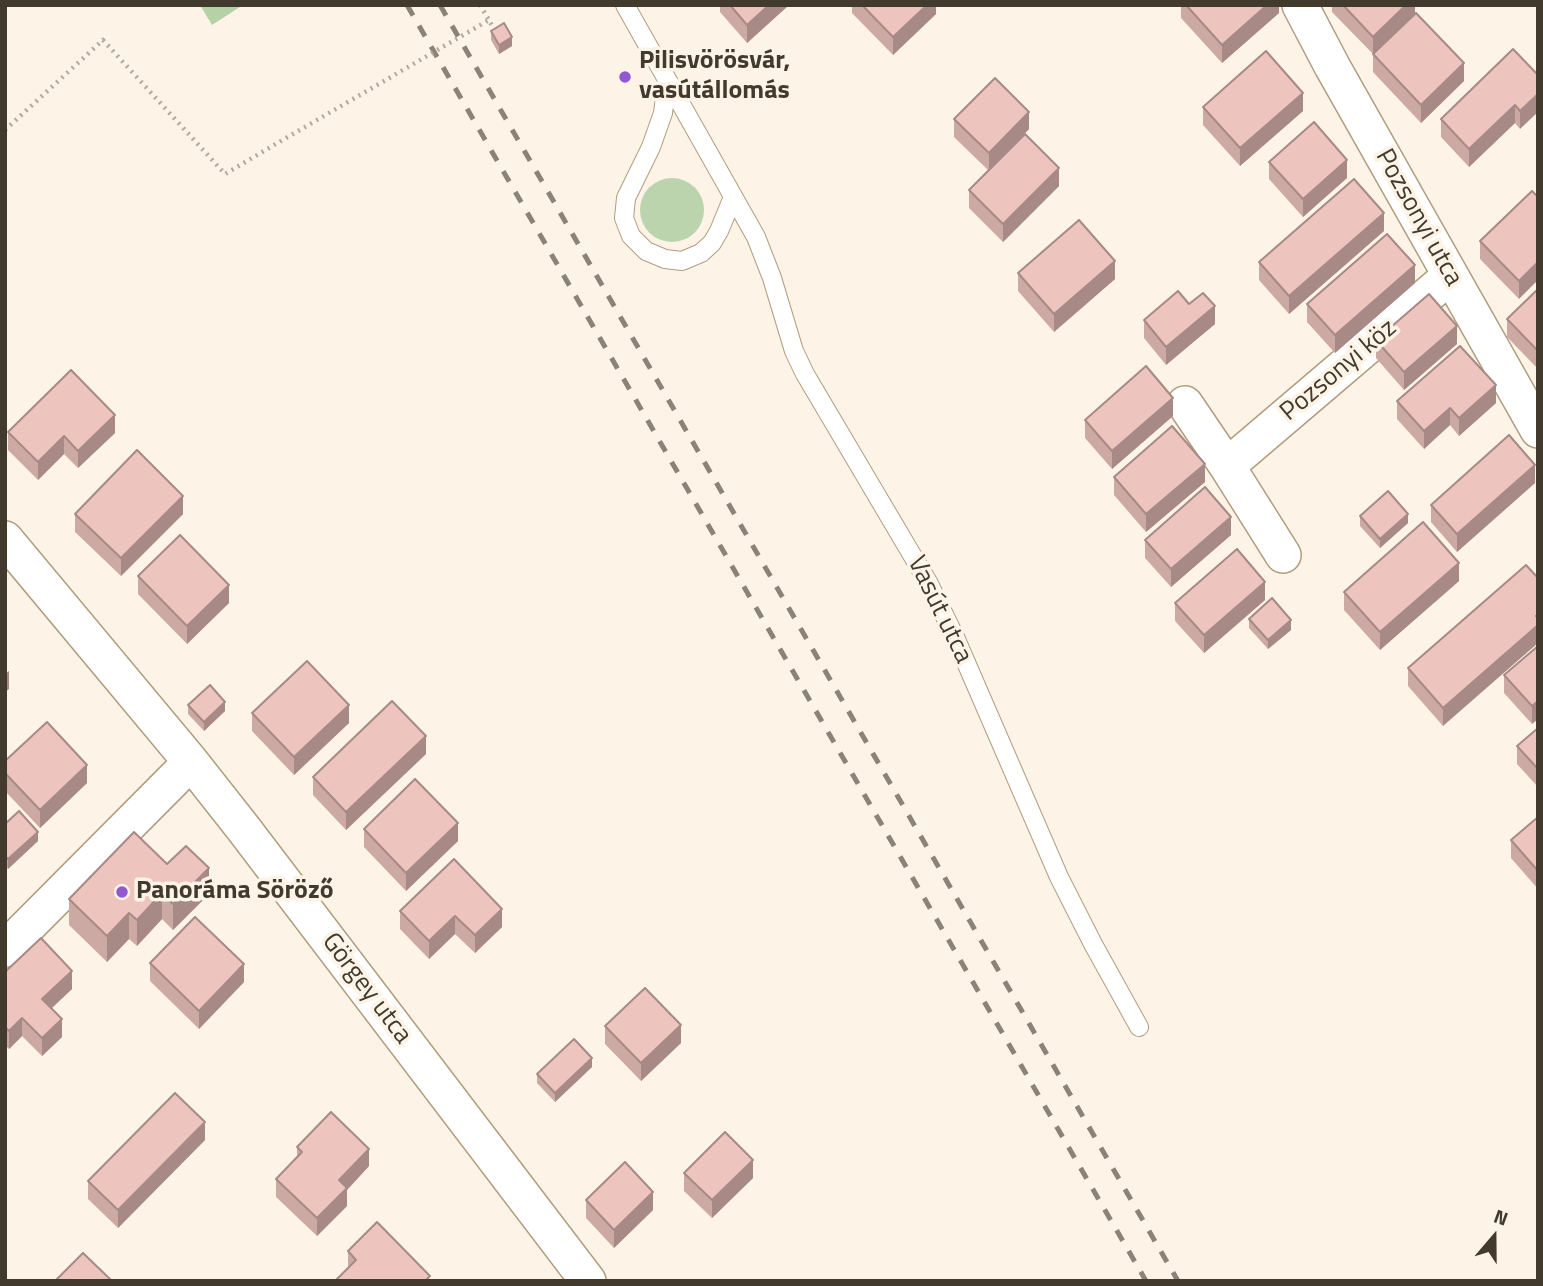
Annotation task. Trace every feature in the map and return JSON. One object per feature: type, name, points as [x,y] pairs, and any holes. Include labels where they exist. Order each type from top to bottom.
[{"type":"street","name":"Pozsonyi utca","points":[[1300,5],[1538,430]]},
{"type":"street","name":"Pozsonyi köz","points":[[1227,466],[1451,276]]},
{"type":"street","points":[[1185,404],[1283,555]]},
{"type":"street","name":"Görgey utca","points":[[5,539],[243,828],[588,1281]]},
{"type":"street","points":[[5,949],[191,762]]},
{"type":"lane","name":"Vasút utca","points":[[625,5],[756,237],[765,257],[794,351],[805,374],[932,591],[955,637],[1059,877],[1139,1027]]},
{"type":"lane","points":[[667,81],[663,113],[651,147],[626,198],[624,218],[631,236],[646,251],[665,259],[682,261],[701,253],[712,243],[733,197]]},
{"type":"path","points":[[480,5],[497,35]]},
{"type":"path","points":[[5,131],[103,40],[225,174],[488,20]]},
{"type":"green space","points":[[200,5],[243,5],[212,25]]},
{"type":"green space","points":[[672,178],[684,180],[695,187],[702,198],[702,222],[695,233],[684,240],[672,242],[660,240],[649,233],[642,222],[640,210],[642,198],[649,187],[660,180]]},
{"type":"building","points":[[730,5],[769,5],[747,25]]},
{"type":"building","points":[[862,5],[927,5],[893,37]]},
{"type":"building","points":[[1186,5],[1267,5],[1222,45]]},
{"type":"building","points":[[1343,5],[1406,5],[1373,37]]},
{"type":"building","points":[[1416,13],[1464,63],[1421,105],[1373,54]]},
{"type":"building","points":[[504,23],[512,37],[499,45],[491,31]]},
{"type":"building","points":[[1513,49],[1538,75],[1538,94],[1520,111],[1515,105],[1469,149],[1441,119]]},
{"type":"building","points":[[1266,51],[1303,93],[1240,148],[1203,107]]},
{"type":"building","points":[[995,78],[1029,112],[989,153],[954,119]]},
{"type":"building","points":[[1314,122],[1347,160],[1303,199],[1269,162]]},
{"type":"building","points":[[1025,134],[1059,168],[1003,224],[969,190]]},
{"type":"building","points":[[1354,179],[1384,213],[1289,296],[1259,262]]},
{"type":"building","points":[[1532,191],[1538,197],[1538,262],[1519,281],[1480,241]]},
{"type":"building","points":[[1079,220],[1115,261],[1054,314],[1018,273]]},
{"type":"building","points":[[1387,234],[1415,265],[1335,335],[1307,304]]},
{"type":"building","points":[[1538,289],[1538,351],[1507,319]]},
{"type":"building","points":[[1178,291],[1189,304],[1203,293],[1215,306],[1166,347],[1144,320]]},
{"type":"building","points":[[1429,294],[1457,326],[1404,372],[1376,340]]},
{"type":"building","points":[[1460,346],[1496,385],[1459,418],[1450,408],[1424,431],[1397,401]]},
{"type":"building","points":[[1146,366],[1173,398],[1112,451],[1085,420]]},
{"type":"building","points":[[71,370],[115,415],[78,451],[64,436],[38,462],[8,432]]},
{"type":"building","points":[[1172,426],[1205,464],[1146,514],[1114,477]]},
{"type":"building","points":[[1509,435],[1535,465],[1457,534],[1431,505]]},
{"type":"building","points":[[137,450],[183,496],[121,558],[75,514]]},
{"type":"building","points":[[1205,487],[1231,517],[1171,569],[1145,540]]},
{"type":"building","points":[[1388,491],[1408,514],[1380,539],[1360,516]]},
{"type":"building","points":[[1423,522],[1459,563],[1380,632],[1344,592]]},
{"type":"building","points":[[180,535],[229,585],[187,626],[138,576]]},
{"type":"building","points":[[1237,549],[1265,582],[1204,635],[1175,603]]},
{"type":"building","points":[[1526,565],[1538,578],[1538,625],[1443,708],[1408,668]]},
{"type":"building","points":[[1272,598],[1291,620],[1268,640],[1249,619]]},
{"type":"building","points":[[1538,646],[1538,701],[1532,706],[1504,675]]},
{"type":"building","points":[[307,661],[349,705],[294,757],[252,713]]},
{"type":"building","points":[[210,685],[225,702],[204,722],[188,705]]},
{"type":"building","points":[[392,701],[426,736],[346,812],[313,777]]},
{"type":"building","points":[[47,722],[87,765],[40,810],[5,773],[5,761]]},
{"type":"building","points":[[1538,728],[1538,769],[1517,746]]},
{"type":"building","points":[[415,779],[458,823],[406,873],[364,829]]},
{"type":"building","points":[[19,811],[38,832],[8,859],[5,856],[5,824]]},
{"type":"building","points":[[1538,817],[1538,871],[1511,840]]},
{"type":"building","points":[[134,832],[167,864],[186,846],[209,868],[173,904],[162,893],[137,920],[129,913],[107,936],[69,899]]},
{"type":"building","points":[[454,859],[502,909],[475,935],[455,916],[429,941],[400,911]]},
{"type":"building","points":[[195,917],[244,964],[199,1011],[150,963]]},
{"type":"building","points":[[41,938],[72,971],[42,999],[62,1019],[42,1038],[22,1018],[9,1031],[5,1027],[5,972]]},
{"type":"building","points":[[645,988],[681,1025],[641,1063],[605,1026]]},
{"type":"building","points":[[574,1039],[592,1058],[555,1093],[537,1074]]},
{"type":"building","points":[[175,1093],[205,1122],[118,1210],[88,1181]]},
{"type":"building","points":[[331,1112],[369,1149],[339,1180],[347,1188],[317,1218],[276,1179],[302,1152],[297,1147]]},
{"type":"building","points":[[725,1132],[753,1160],[712,1200],[684,1173]]},
{"type":"building","points":[[625,1162],[653,1192],[614,1230],[586,1200]]},
{"type":"building","points":[[377,1222],[430,1276],[425,1281],[335,1281],[356,1260],[348,1251]]},
{"type":"building","points":[[83,1253],[112,1281],[55,1281]]},
{"type":"railway","points":[[407,5],[1146,1281]]},
{"type":"railway","points":[[440,5],[1178,1281]]},
{"type":"place","name":"Pilisvörösvár, vasútállomás","points":[[625,77]]},
{"type":"place","name":"Panoráma Söröző","points":[[122,892]]}]
